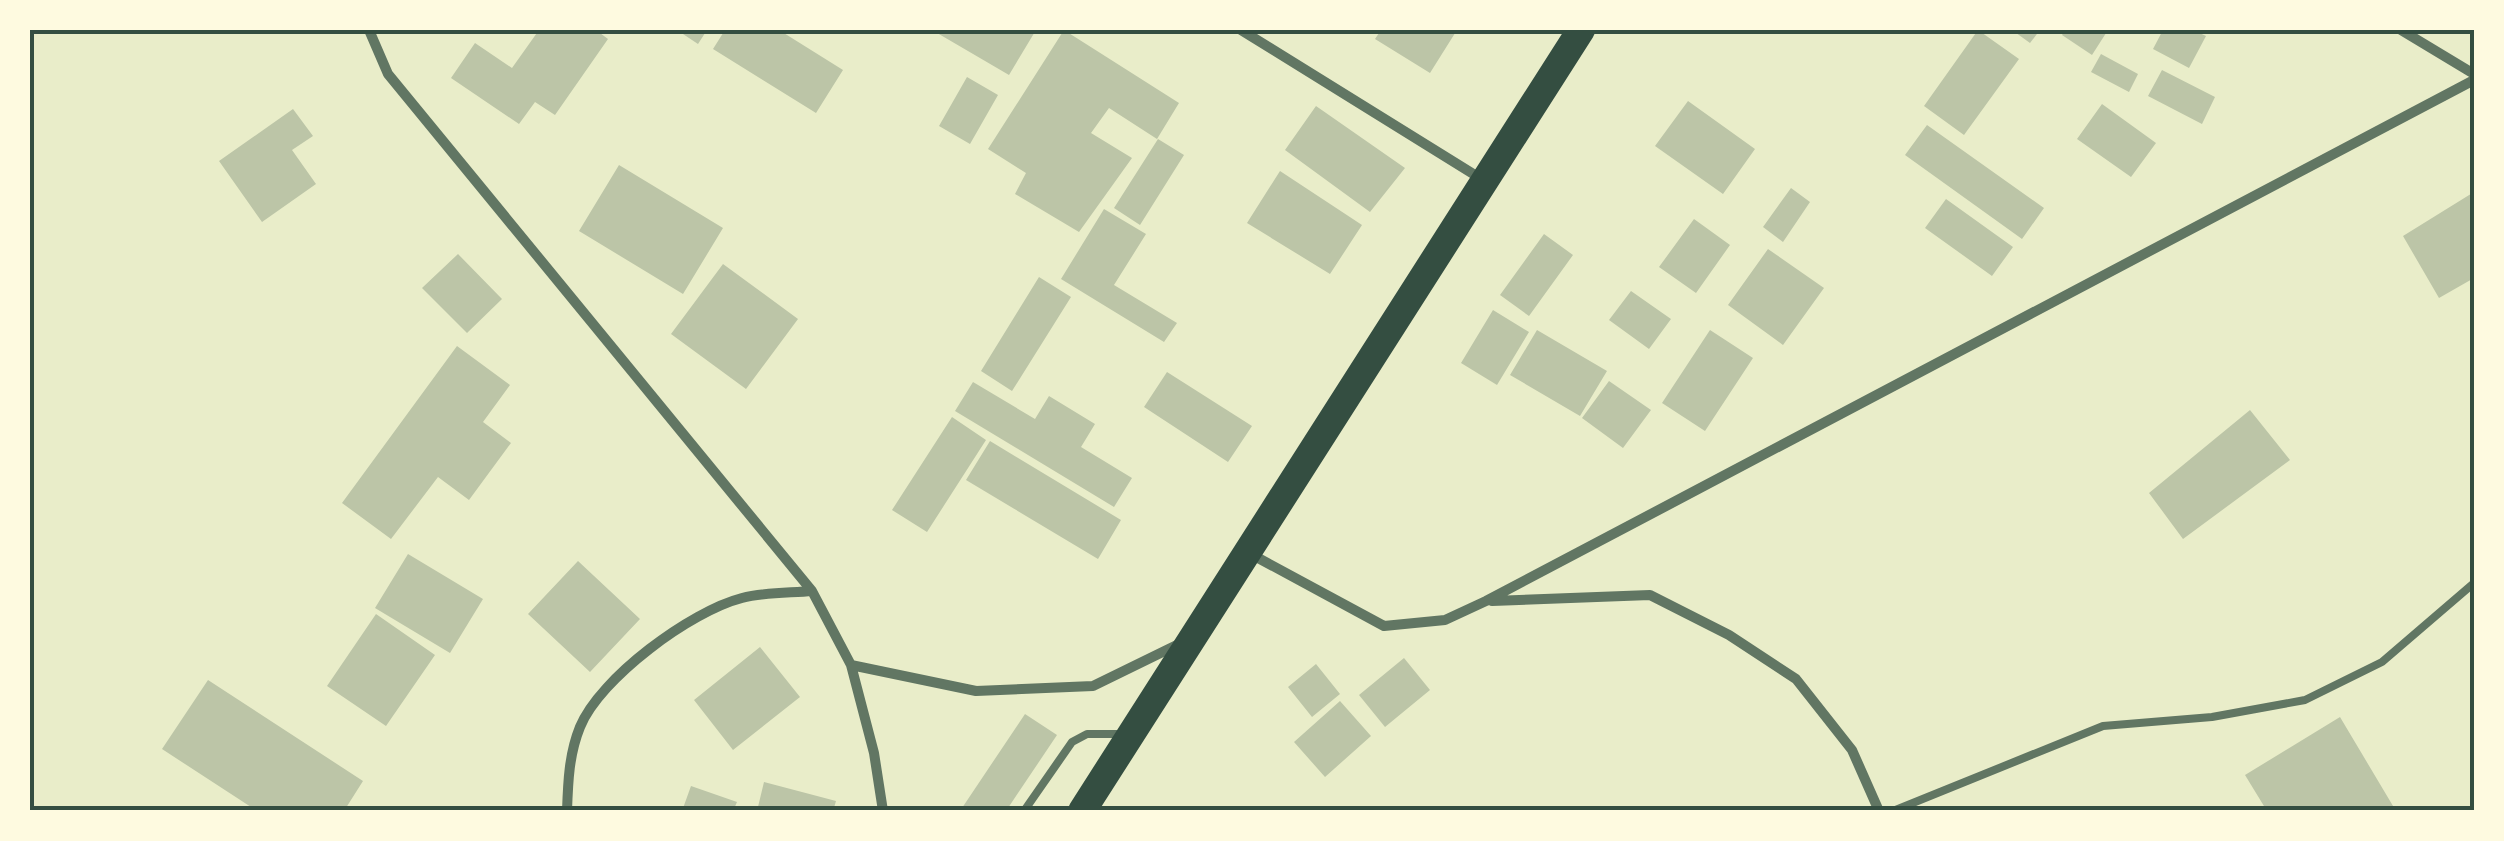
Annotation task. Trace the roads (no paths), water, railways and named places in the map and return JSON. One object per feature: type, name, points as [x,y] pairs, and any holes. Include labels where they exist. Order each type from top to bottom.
[{"type":"highway","points":[[1082,811],[1581,30]]},
{"type":"street","points":[[368,30],[388,74],[812,591],[851,665],[874,753],[883,811]]},
{"type":"street","points":[[1242,30],[1485,181]]},
{"type":"street","points":[[1246,552],[1384,626],[1445,620],[2474,77],[2401,30]]},
{"type":"street","points":[[567,811],[568,768],[581,724],[631,664],[693,620],[742,598],[812,591]]},
{"type":"street","points":[[1486,601],[1650,595],[1728,635],[1796,678],[1852,750],[1879,811]]},
{"type":"street","points":[[851,665],[976,690],[1092,686],[1191,638]]},
{"type":"lane","points":[[1893,811],[2103,726],[2212,717],[2305,700],[2382,662],[2474,582]]},
{"type":"lane","points":[[1024,811],[1072,742],[1087,734],[1130,734]]}]
